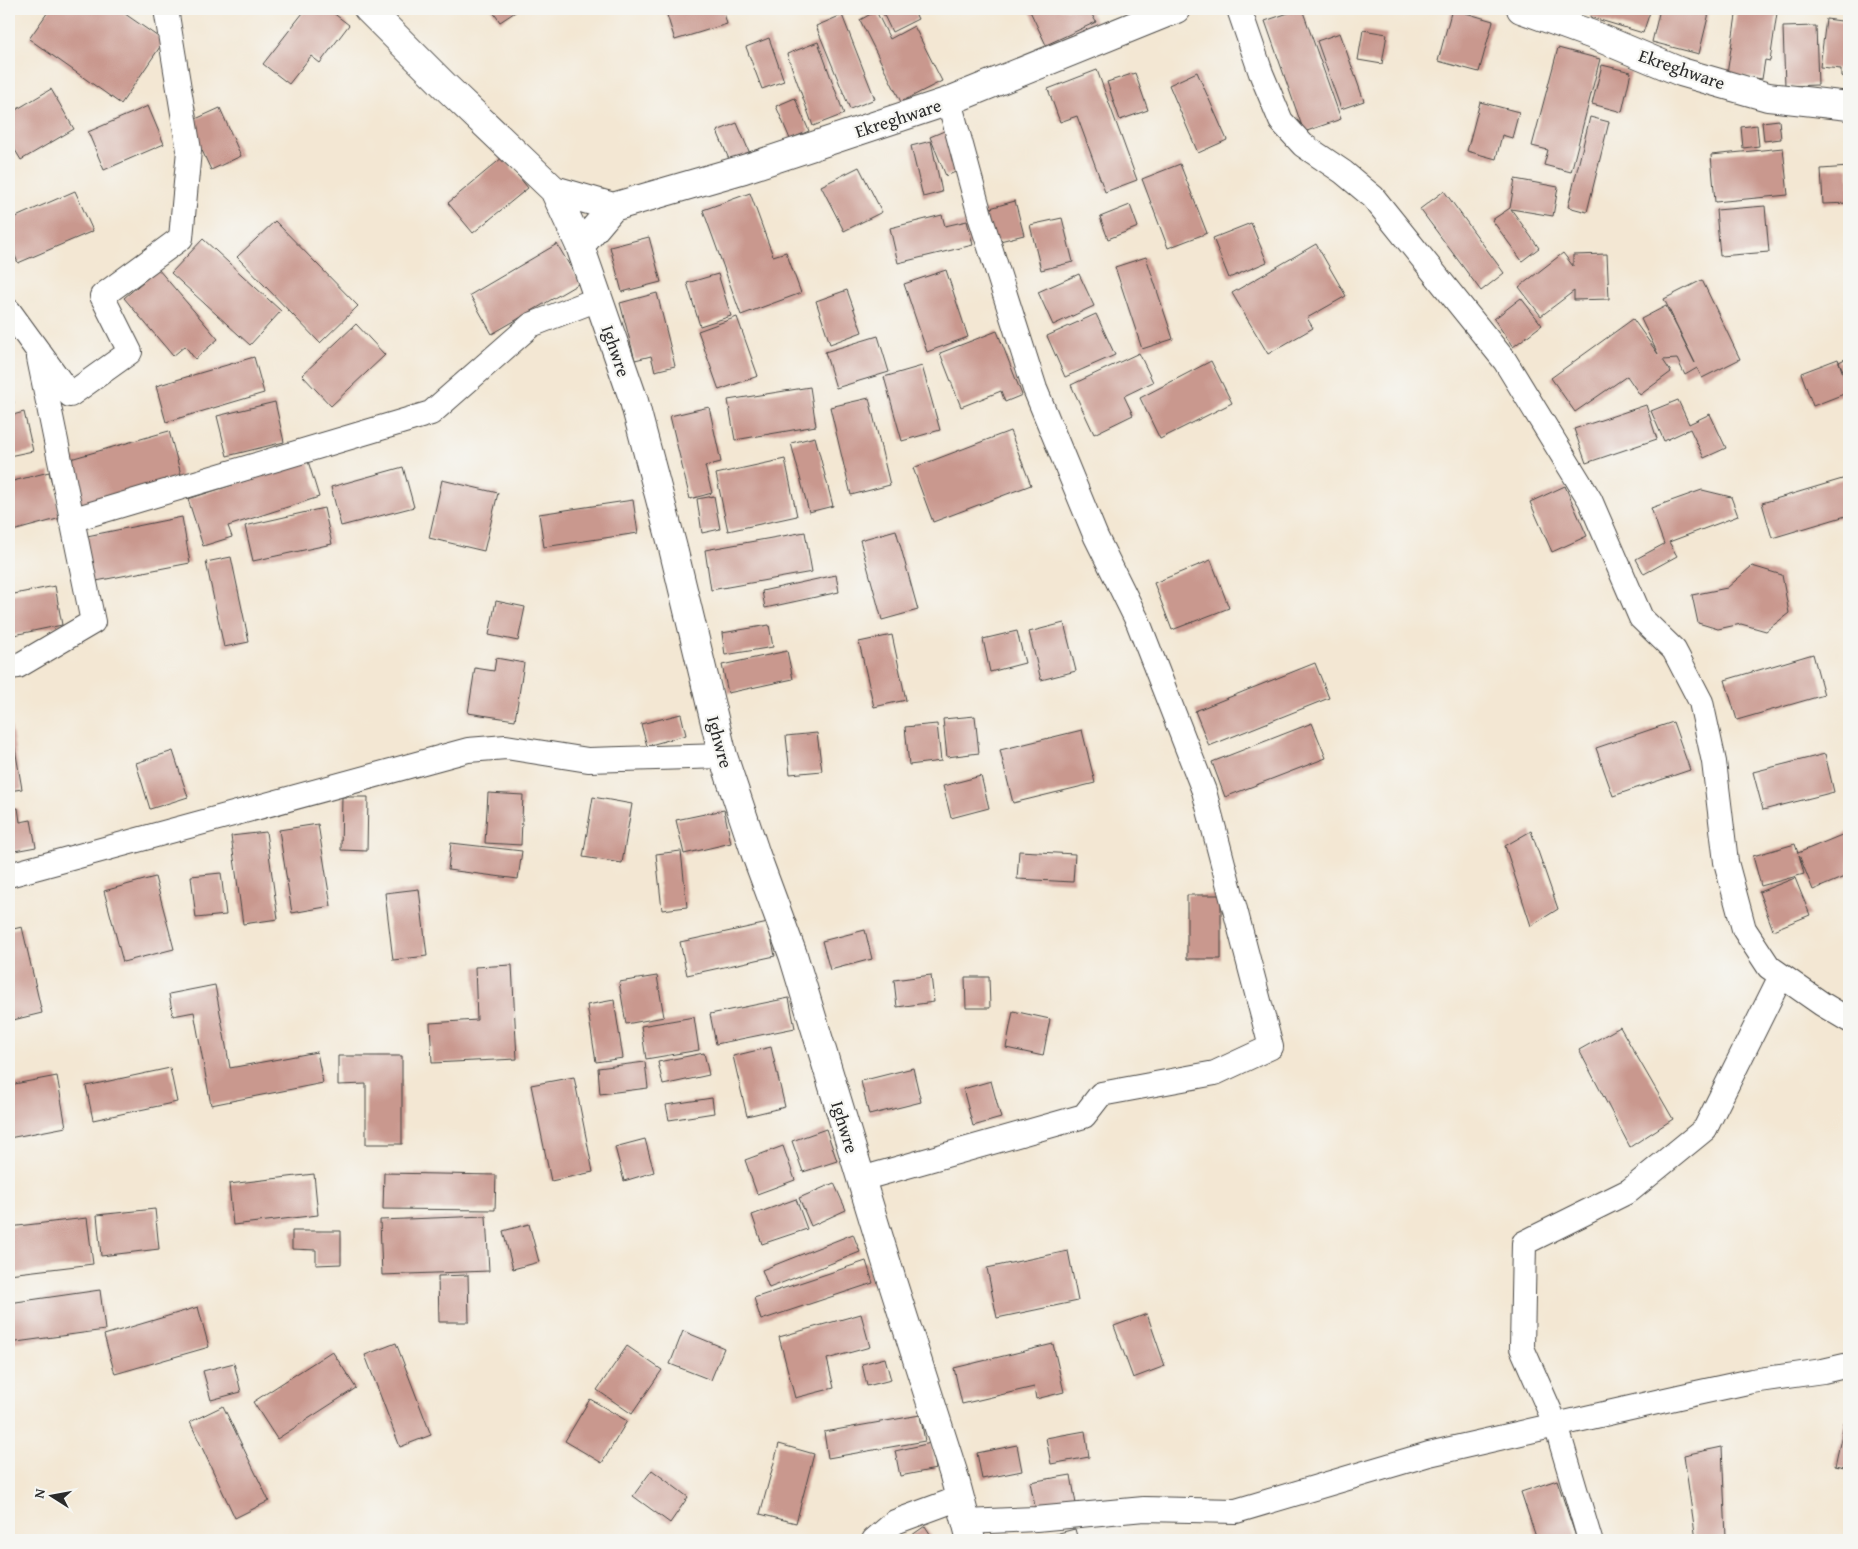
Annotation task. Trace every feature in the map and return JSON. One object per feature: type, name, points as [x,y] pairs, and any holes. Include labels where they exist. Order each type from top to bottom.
[{"type":"street","points":[[9,311],[70,395],[130,352],[102,296],[181,238],[189,150],[166,9]]},
{"type":"street","name":"Ighwre","points":[[368,9],[554,190],[580,246],[634,401],[673,548],[723,756],[756,855],[793,955],[953,1472],[965,1520]]},
{"type":"street","name":"Ekreghware","points":[[613,207],[744,169],[949,101],[1176,9]]},
{"type":"street","points":[[1239,9],[1260,73],[1281,121],[1303,145],[1342,172],[1373,197],[1505,361],[1590,500],[1641,618],[1674,650],[1702,702],[1714,762],[1726,862],[1744,929],[1769,967],[1822,1004],[1849,1020]]},
{"type":"street","name":"Ekreghware","points":[[1521,9],[1593,35],[1681,72],[1768,97],[1849,106]]},
{"type":"street","points":[[861,1178],[1084,1116],[1101,1094],[1215,1073],[1271,1047],[1204,790],[1138,622],[1096,537],[1035,389],[981,219],[949,101]]},
{"type":"street","points":[[554,190],[613,207],[580,246]]},
{"type":"street","points":[[71,520],[431,413],[531,325],[598,299]]},
{"type":"street","points":[[9,667],[18,666],[93,622],[37,349]]},
{"type":"street","points":[[9,875],[468,750],[506,747],[588,760],[723,756]]},
{"type":"street","points":[[1590,1540],[1556,1425],[1522,1348],[1524,1243],[1629,1191],[1705,1129],[1781,976]]},
{"type":"street","points":[[874,1540],[895,1522],[1036,1519],[1144,1509],[1236,1511],[1318,1485],[1429,1454],[1752,1381],[1823,1371],[1849,1365]]},
{"type":"building","points":[[50,9],[118,9],[164,41],[121,104],[29,39]]},
{"type":"building","points":[[306,9],[328,9],[349,25],[320,63],[311,56],[289,84],[263,64]]},
{"type":"building","points":[[491,9],[520,9],[500,22]]},
{"type":"building","points":[[665,9],[723,9],[727,24],[675,40]]},
{"type":"building","points":[[881,9],[913,9],[918,19],[892,32]]},
{"type":"building","points":[[1029,9],[1089,9],[1096,22],[1046,45]]},
{"type":"building","points":[[1302,9],[1341,119],[1304,132],[1265,21]]},
{"type":"building","points":[[1452,9],[1493,21],[1479,72],[1438,61]]},
{"type":"building","points":[[1593,9],[1651,9],[1643,33],[1590,17]]},
{"type":"building","points":[[1660,9],[1710,9],[1699,54],[1652,42]]},
{"type":"building","points":[[1737,9],[1777,13],[1770,61],[1765,60],[1762,79],[1727,74]]},
{"type":"building","points":[[876,11],[890,39],[914,26],[942,81],[901,102],[860,20]]},
{"type":"building","points":[[842,15],[875,99],[850,109],[816,26]]},
{"type":"building","points":[[1826,19],[1849,22],[1849,78],[1841,76],[1841,69],[1820,67]]},
{"type":"building","points":[[1816,26],[1818,85],[1785,86],[1783,27]]},
{"type":"building","points":[[1363,30],[1387,34],[1382,64],[1358,60]]},
{"type":"building","points":[[1340,33],[1364,101],[1341,109],[1317,41]]},
{"type":"building","points":[[769,38],[784,81],[762,89],[746,47]]},
{"type":"building","points":[[818,42],[844,114],[813,126],[787,54]]},
{"type":"building","points":[[1558,48],[1600,59],[1571,172],[1544,165],[1548,150],[1532,146]]},
{"type":"building","points":[[1602,65],[1631,72],[1622,112],[1592,104]]},
{"type":"building","points":[[1097,70],[1137,180],[1105,192],[1077,116],[1060,122],[1048,89]]},
{"type":"building","points":[[1197,72],[1227,140],[1198,153],[1169,85]]},
{"type":"building","points":[[1135,73],[1148,110],[1120,120],[1107,82]]},
{"type":"building","points":[[51,89],[74,129],[21,160],[9,140],[9,114]]},
{"type":"building","points":[[795,98],[809,131],[790,139],[776,106]]},
{"type":"building","points":[[1480,102],[1519,112],[1512,138],[1502,135],[1496,159],[1467,151]]},
{"type":"building","points":[[148,106],[164,144],[104,170],[88,132]]},
{"type":"building","points":[[220,108],[241,156],[211,170],[189,122]]},
{"type":"building","points":[[1590,117],[1609,122],[1587,212],[1568,207]]},
{"type":"building","points":[[1779,120],[1781,139],[1764,141],[1762,122]]},
{"type":"building","points":[[737,123],[751,156],[731,164],[717,131]]},
{"type":"building","points":[[1757,125],[1759,146],[1743,148],[1741,127]]},
{"type":"building","points":[[949,129],[965,168],[946,176],[930,137]]},
{"type":"building","points":[[931,141],[942,192],[923,197],[911,146]]},
{"type":"building","points":[[1783,148],[1788,195],[1715,202],[1711,155]]},
{"type":"building","points":[[503,157],[528,188],[473,233],[448,203]]},
{"type":"building","points":[[1180,164],[1207,233],[1168,248],[1142,179]]},
{"type":"building","points":[[859,167],[882,212],[844,231],[821,186]]},
{"type":"building","points":[[1849,167],[1849,203],[1823,204],[1821,169]]},
{"type":"building","points":[[1515,179],[1558,187],[1553,216],[1511,209],[1539,248],[1522,261],[1492,220],[1510,208]]},
{"type":"building","points":[[75,191],[93,231],[18,263],[9,241],[9,220]]},
{"type":"building","points":[[1444,191],[1504,273],[1481,291],[1420,209]]},
{"type":"building","points":[[750,193],[773,256],[786,252],[801,293],[741,315],[703,210]]},
{"type":"building","points":[[1015,201],[1024,235],[992,243],[983,210]]},
{"type":"building","points":[[1130,205],[1138,227],[1108,239],[1100,217]]},
{"type":"building","points":[[1765,206],[1769,252],[1720,256],[1716,210]]},
{"type":"building","points":[[942,215],[945,226],[967,221],[973,245],[898,263],[890,228]]},
{"type":"building","points":[[1062,218],[1073,262],[1041,270],[1030,225]]},
{"type":"building","points":[[275,221],[358,306],[320,343],[237,257]]},
{"type":"building","points":[[1251,223],[1267,262],[1229,278],[1213,238]]},
{"type":"building","points":[[649,237],[661,282],[622,292],[610,247]]},
{"type":"building","points":[[203,239],[281,311],[250,345],[171,273]]},
{"type":"building","points":[[557,244],[580,283],[492,334],[470,295]]},
{"type":"building","points":[[1316,244],[1346,296],[1307,318],[1313,328],[1268,354],[1232,293]]},
{"type":"building","points":[[1563,253],[1573,266],[1573,255],[1607,254],[1609,299],[1574,300],[1574,291],[1541,316],[1519,287]]},
{"type":"building","points":[[1146,257],[1173,339],[1142,349],[1115,267]]},
{"type":"building","points":[[158,269],[218,339],[195,359],[185,346],[173,356],[124,298]]},
{"type":"building","points":[[946,270],[968,337],[927,352],[904,284]]},
{"type":"building","points":[[718,274],[731,316],[700,326],[687,283]]},
{"type":"building","points":[[1079,274],[1094,306],[1053,325],[1038,292]]},
{"type":"building","points":[[1702,280],[1740,359],[1702,378],[1697,368],[1685,375],[1677,359],[1663,360],[1671,372],[1640,395],[1627,376],[1575,412],[1551,378],[1633,319],[1658,354],[1641,319],[1666,306],[1695,363],[1664,299]]},
{"type":"building","points":[[847,290],[862,332],[830,344],[816,301]]},
{"type":"building","points":[[657,293],[675,366],[655,371],[651,356],[635,360],[620,303]]},
{"type":"building","points":[[1521,298],[1542,325],[1513,347],[1494,319]]},
{"type":"building","points":[[1096,314],[1115,355],[1065,377],[1047,336]]},
{"type":"building","points":[[737,317],[758,376],[719,390],[698,331]]},
{"type":"building","points":[[356,324],[385,355],[331,406],[302,375]]},
{"type":"building","points":[[997,331],[1022,395],[1005,402],[1001,391],[961,407],[940,353]]},
{"type":"building","points":[[878,336],[889,372],[836,388],[825,352]]},
{"type":"building","points":[[1139,353],[1153,382],[1124,396],[1133,415],[1094,434],[1071,385]]},
{"type":"building","points":[[254,357],[264,393],[166,422],[156,386]]},
{"type":"building","points":[[1849,357],[1849,383],[1839,362]]},
{"type":"building","points":[[1838,359],[1849,392],[1813,406],[1801,373]]},
{"type":"building","points":[[1211,361],[1232,403],[1160,439],[1140,398]]},
{"type":"building","points":[[922,366],[940,430],[902,441],[884,377]]},
{"type":"building","points":[[9,385],[14,403],[9,404]]},
{"type":"building","points":[[810,387],[816,426],[735,440],[728,400]]},
{"type":"building","points":[[869,398],[890,485],[851,495],[830,407]]},
{"type":"building","points":[[1678,400],[1689,424],[1710,414],[1726,448],[1704,458],[1690,429],[1664,441],[1651,411]]},
{"type":"building","points":[[275,402],[284,442],[227,456],[217,416]]},
{"type":"building","points":[[1646,405],[1657,439],[1586,463],[1574,429]]},
{"type":"building","points":[[709,407],[721,462],[705,466],[712,493],[690,499],[670,416]]},
{"type":"building","points":[[24,412],[33,451],[9,456],[9,416]]},
{"type":"building","points":[[169,431],[182,478],[79,507],[67,460]]},
{"type":"building","points":[[1010,431],[1031,485],[933,522],[913,468]]},
{"type":"building","points":[[815,437],[833,506],[809,512],[791,443]]},
{"type":"building","points":[[785,459],[797,516],[728,531],[716,474]]},
{"type":"building","points":[[308,461],[319,497],[228,526],[232,537],[203,546],[188,499]]},
{"type":"building","points":[[403,467],[414,507],[341,526],[331,487]]},
{"type":"building","points":[[49,472],[61,518],[9,532],[9,482]]},
{"type":"building","points":[[1849,477],[1849,515],[1772,538],[1762,503]]},
{"type":"building","points":[[442,480],[498,493],[484,551],[429,538]]},
{"type":"building","points":[[1565,486],[1587,536],[1552,552],[1530,502]]},
{"type":"building","points":[[1702,490],[1731,497],[1738,516],[1669,542],[1677,556],[1644,574],[1636,559],[1664,544],[1651,508]]},
{"type":"building","points":[[714,496],[720,529],[702,533],[697,499]]},
{"type":"building","points":[[633,500],[638,533],[544,547],[539,514]]},
{"type":"building","points":[[324,508],[332,544],[253,561],[245,526]]},
{"type":"building","points":[[182,517],[190,563],[91,582],[82,537]]},
{"type":"building","points":[[896,530],[918,610],[882,620],[860,540]]},
{"type":"building","points":[[805,532],[812,572],[711,590],[705,550]]},
{"type":"building","points":[[231,557],[249,642],[224,647],[206,562]]},
{"type":"building","points":[[1211,560],[1229,608],[1172,630],[1154,583]]},
{"type":"building","points":[[1752,566],[1782,575],[1789,613],[1766,631],[1741,624],[1718,629],[1698,623],[1692,595],[1727,588]]},
{"type":"building","points":[[836,575],[839,592],[765,608],[762,591]]},
{"type":"building","points":[[55,586],[62,625],[9,636],[9,595]]},
{"type":"building","points":[[496,601],[525,607],[518,641],[489,635]]},
{"type":"building","points":[[1064,623],[1076,671],[1041,680],[1029,632]]},
{"type":"building","points":[[769,625],[773,647],[725,655],[722,633]]},
{"type":"building","points":[[1017,631],[1025,663],[990,672],[983,639]]},
{"type":"building","points":[[892,635],[906,700],[874,707],[859,642]]},
{"type":"building","points":[[787,651],[793,679],[728,693],[722,665]]},
{"type":"building","points":[[1813,654],[1824,695],[1737,720],[1725,680]]},
{"type":"building","points":[[496,658],[524,663],[515,720],[468,713],[475,668],[494,671]]},
{"type":"building","points":[[1315,663],[1329,698],[1209,746],[1195,711]]},
{"type":"building","points":[[9,714],[22,789],[9,791]]},
{"type":"building","points":[[681,714],[686,735],[647,746],[641,724]]},
{"type":"building","points":[[975,716],[979,753],[947,757],[943,719]]},
{"type":"building","points":[[1673,722],[1690,770],[1613,796],[1596,748]]},
{"type":"building","points":[[1312,723],[1326,758],[1225,797],[1212,762]]},
{"type":"building","points":[[937,724],[941,761],[909,765],[905,727]]},
{"type":"building","points":[[1082,730],[1095,783],[1013,803],[1000,750]]},
{"type":"building","points":[[817,733],[822,771],[790,774],[786,736]]},
{"type":"building","points":[[173,751],[188,797],[150,809],[136,763]]},
{"type":"building","points":[[1825,754],[1834,792],[1763,810],[1753,772]]},
{"type":"building","points":[[981,776],[989,808],[951,818],[943,786]]},
{"type":"building","points":[[488,793],[523,795],[521,845],[485,843]]},
{"type":"building","points":[[342,797],[368,797],[367,851],[341,850]]},
{"type":"building","points":[[593,797],[632,804],[622,863],[583,857]]},
{"type":"building","points":[[18,808],[20,822],[31,820],[36,847],[9,852],[9,809]]},
{"type":"building","points":[[724,810],[731,843],[684,854],[676,820]]},
{"type":"building","points":[[318,824],[331,906],[292,913],[279,830]]},
{"type":"building","points":[[1531,831],[1558,909],[1531,926],[1505,846]]},
{"type":"building","points":[[266,832],[278,919],[243,924],[231,836]]},
{"type":"building","points":[[1849,832],[1849,875],[1813,890],[1799,855],[1804,874],[1761,886],[1753,856],[1795,844],[1798,853]]},
{"type":"building","points":[[451,843],[522,851],[518,879],[448,870]]},
{"type":"building","points":[[681,851],[687,907],[662,910],[656,854]]},
{"type":"building","points":[[1019,851],[1075,854],[1073,882],[1017,879]]},
{"type":"building","points":[[221,873],[226,915],[196,918],[191,876]]},
{"type":"building","points":[[155,877],[174,949],[123,962],[104,891]]},
{"type":"building","points":[[1795,878],[1810,915],[1773,930],[1759,892]]},
{"type":"building","points":[[419,889],[427,956],[393,960],[385,893]]},
{"type":"building","points":[[1187,895],[1221,895],[1221,959],[1187,959]]},
{"type":"building","points":[[768,923],[775,956],[687,975],[680,942]]},
{"type":"building","points":[[22,927],[42,1013],[9,1021],[9,930]]},
{"type":"building","points":[[865,930],[872,959],[830,970],[822,941]]},
{"type":"building","points":[[512,965],[517,1059],[432,1063],[430,1023],[477,1020],[475,967]]},
{"type":"building","points":[[931,975],[934,1002],[897,1007],[894,980]]},
{"type":"building","points":[[657,976],[664,1017],[626,1024],[619,982]]},
{"type":"building","points":[[965,977],[989,977],[990,1008],[966,1008]]},
{"type":"building","points":[[215,985],[230,1068],[317,1052],[323,1083],[211,1105],[194,1012],[173,1016],[169,994]]},
{"type":"building","points":[[789,998],[795,1028],[716,1044],[710,1014]]},
{"type":"building","points":[[614,1000],[623,1058],[596,1062],[587,1005]]},
{"type":"building","points":[[1013,1011],[1050,1019],[1043,1056],[1006,1048]]},
{"type":"building","points":[[694,1017],[699,1050],[646,1059],[641,1026]]},
{"type":"building","points":[[1620,1027],[1673,1119],[1630,1147],[1579,1050]]},
{"type":"building","points":[[771,1047],[785,1107],[747,1116],[733,1056]]},
{"type":"building","points":[[704,1053],[709,1075],[663,1085],[658,1062]]},
{"type":"building","points":[[338,1056],[402,1056],[402,1144],[366,1144],[366,1084],[338,1085]]},
{"type":"building","points":[[645,1062],[648,1088],[600,1094],[598,1068]]},
{"type":"building","points":[[170,1068],[177,1102],[93,1120],[86,1086]]},
{"type":"building","points":[[913,1068],[921,1102],[869,1115],[861,1081]]},
{"type":"building","points":[[57,1076],[66,1127],[9,1138],[9,1085]]},
{"type":"building","points":[[574,1077],[593,1172],[551,1181],[531,1085]]},
{"type":"building","points":[[991,1081],[1001,1118],[973,1126],[963,1089]]},
{"type":"building","points":[[712,1098],[714,1113],[669,1120],[666,1105]]},
{"type":"building","points":[[826,1129],[837,1161],[803,1172],[792,1141]]},
{"type":"building","points":[[645,1139],[654,1172],[624,1181],[615,1147]]},
{"type":"building","points":[[783,1146],[795,1180],[757,1194],[745,1160]]},
{"type":"building","points":[[384,1173],[496,1175],[495,1210],[383,1209]]},
{"type":"building","points":[[314,1174],[318,1215],[233,1225],[229,1184]]},
{"type":"building","points":[[834,1183],[846,1210],[811,1226],[799,1198]]},
{"type":"building","points":[[796,1199],[807,1229],[762,1244],[752,1215]]},
{"type":"building","points":[[155,1209],[159,1249],[101,1256],[97,1215]]},
{"type":"building","points":[[486,1216],[489,1271],[382,1275],[380,1220]]},
{"type":"building","points":[[87,1218],[93,1264],[9,1274],[9,1227]]},
{"type":"building","points":[[529,1224],[539,1262],[513,1269],[503,1231]]},
{"type":"building","points":[[292,1231],[341,1231],[341,1264],[316,1265],[316,1250],[292,1249]]},
{"type":"building","points":[[853,1234],[860,1252],[769,1288],[762,1270]]},
{"type":"building","points":[[1068,1251],[1078,1301],[997,1318],[987,1268]]},
{"type":"building","points":[[866,1261],[873,1283],[761,1320],[754,1298]]},
{"type":"building","points":[[468,1275],[469,1322],[439,1322],[438,1276]]},
{"type":"building","points":[[100,1290],[105,1330],[9,1343],[9,1303]]},
{"type":"building","points":[[198,1307],[209,1347],[115,1374],[104,1335]]},
{"type":"building","points":[[861,1314],[870,1347],[827,1359],[834,1388],[795,1398],[779,1337]]},
{"type":"building","points":[[1147,1314],[1165,1366],[1133,1378],[1114,1326]]},
{"type":"building","points":[[683,1331],[724,1348],[711,1380],[670,1364]]},
{"type":"building","points":[[396,1343],[431,1435],[400,1447],[365,1355]]},
{"type":"building","points":[[1053,1344],[1064,1392],[1036,1399],[1034,1387],[962,1404],[954,1368]]},
{"type":"building","points":[[627,1346],[662,1370],[632,1414],[597,1390]]},
{"type":"building","points":[[332,1351],[356,1388],[277,1439],[253,1402]]},
{"type":"building","points":[[885,1358],[891,1380],[867,1386],[862,1364]]},
{"type":"building","points":[[234,1363],[241,1392],[211,1400],[203,1371]]},
{"type":"building","points":[[590,1399],[627,1421],[602,1463],[565,1441]]},
{"type":"building","points":[[223,1406],[269,1501],[235,1518],[190,1422]]},
{"type":"building","points":[[920,1415],[925,1441],[828,1458],[824,1432]]},
{"type":"building","points":[[1845,1420],[1849,1421],[1849,1469],[1835,1466]]},
{"type":"building","points":[[1085,1431],[1089,1457],[1051,1464],[1046,1438]]},
{"type":"building","points":[[931,1443],[936,1469],[900,1476],[895,1451]]},
{"type":"building","points":[[779,1444],[814,1454],[796,1523],[760,1514]]},
{"type":"building","points":[[1017,1445],[1022,1471],[982,1479],[977,1453]]},
{"type":"building","points":[[1722,1447],[1726,1537],[1696,1540],[1684,1455]]},
{"type":"building","points":[[652,1470],[688,1497],[670,1523],[633,1496]]},
{"type":"building","points":[[1071,1475],[1076,1504],[1036,1511],[1030,1482]]},
{"type":"building","points":[[1557,1480],[1577,1540],[1537,1540],[1521,1492]]},
{"type":"building","points":[[925,1526],[934,1540],[905,1540]]},
{"type":"building","points":[[1075,1529],[1078,1540],[1040,1540],[1039,1538]]}]
